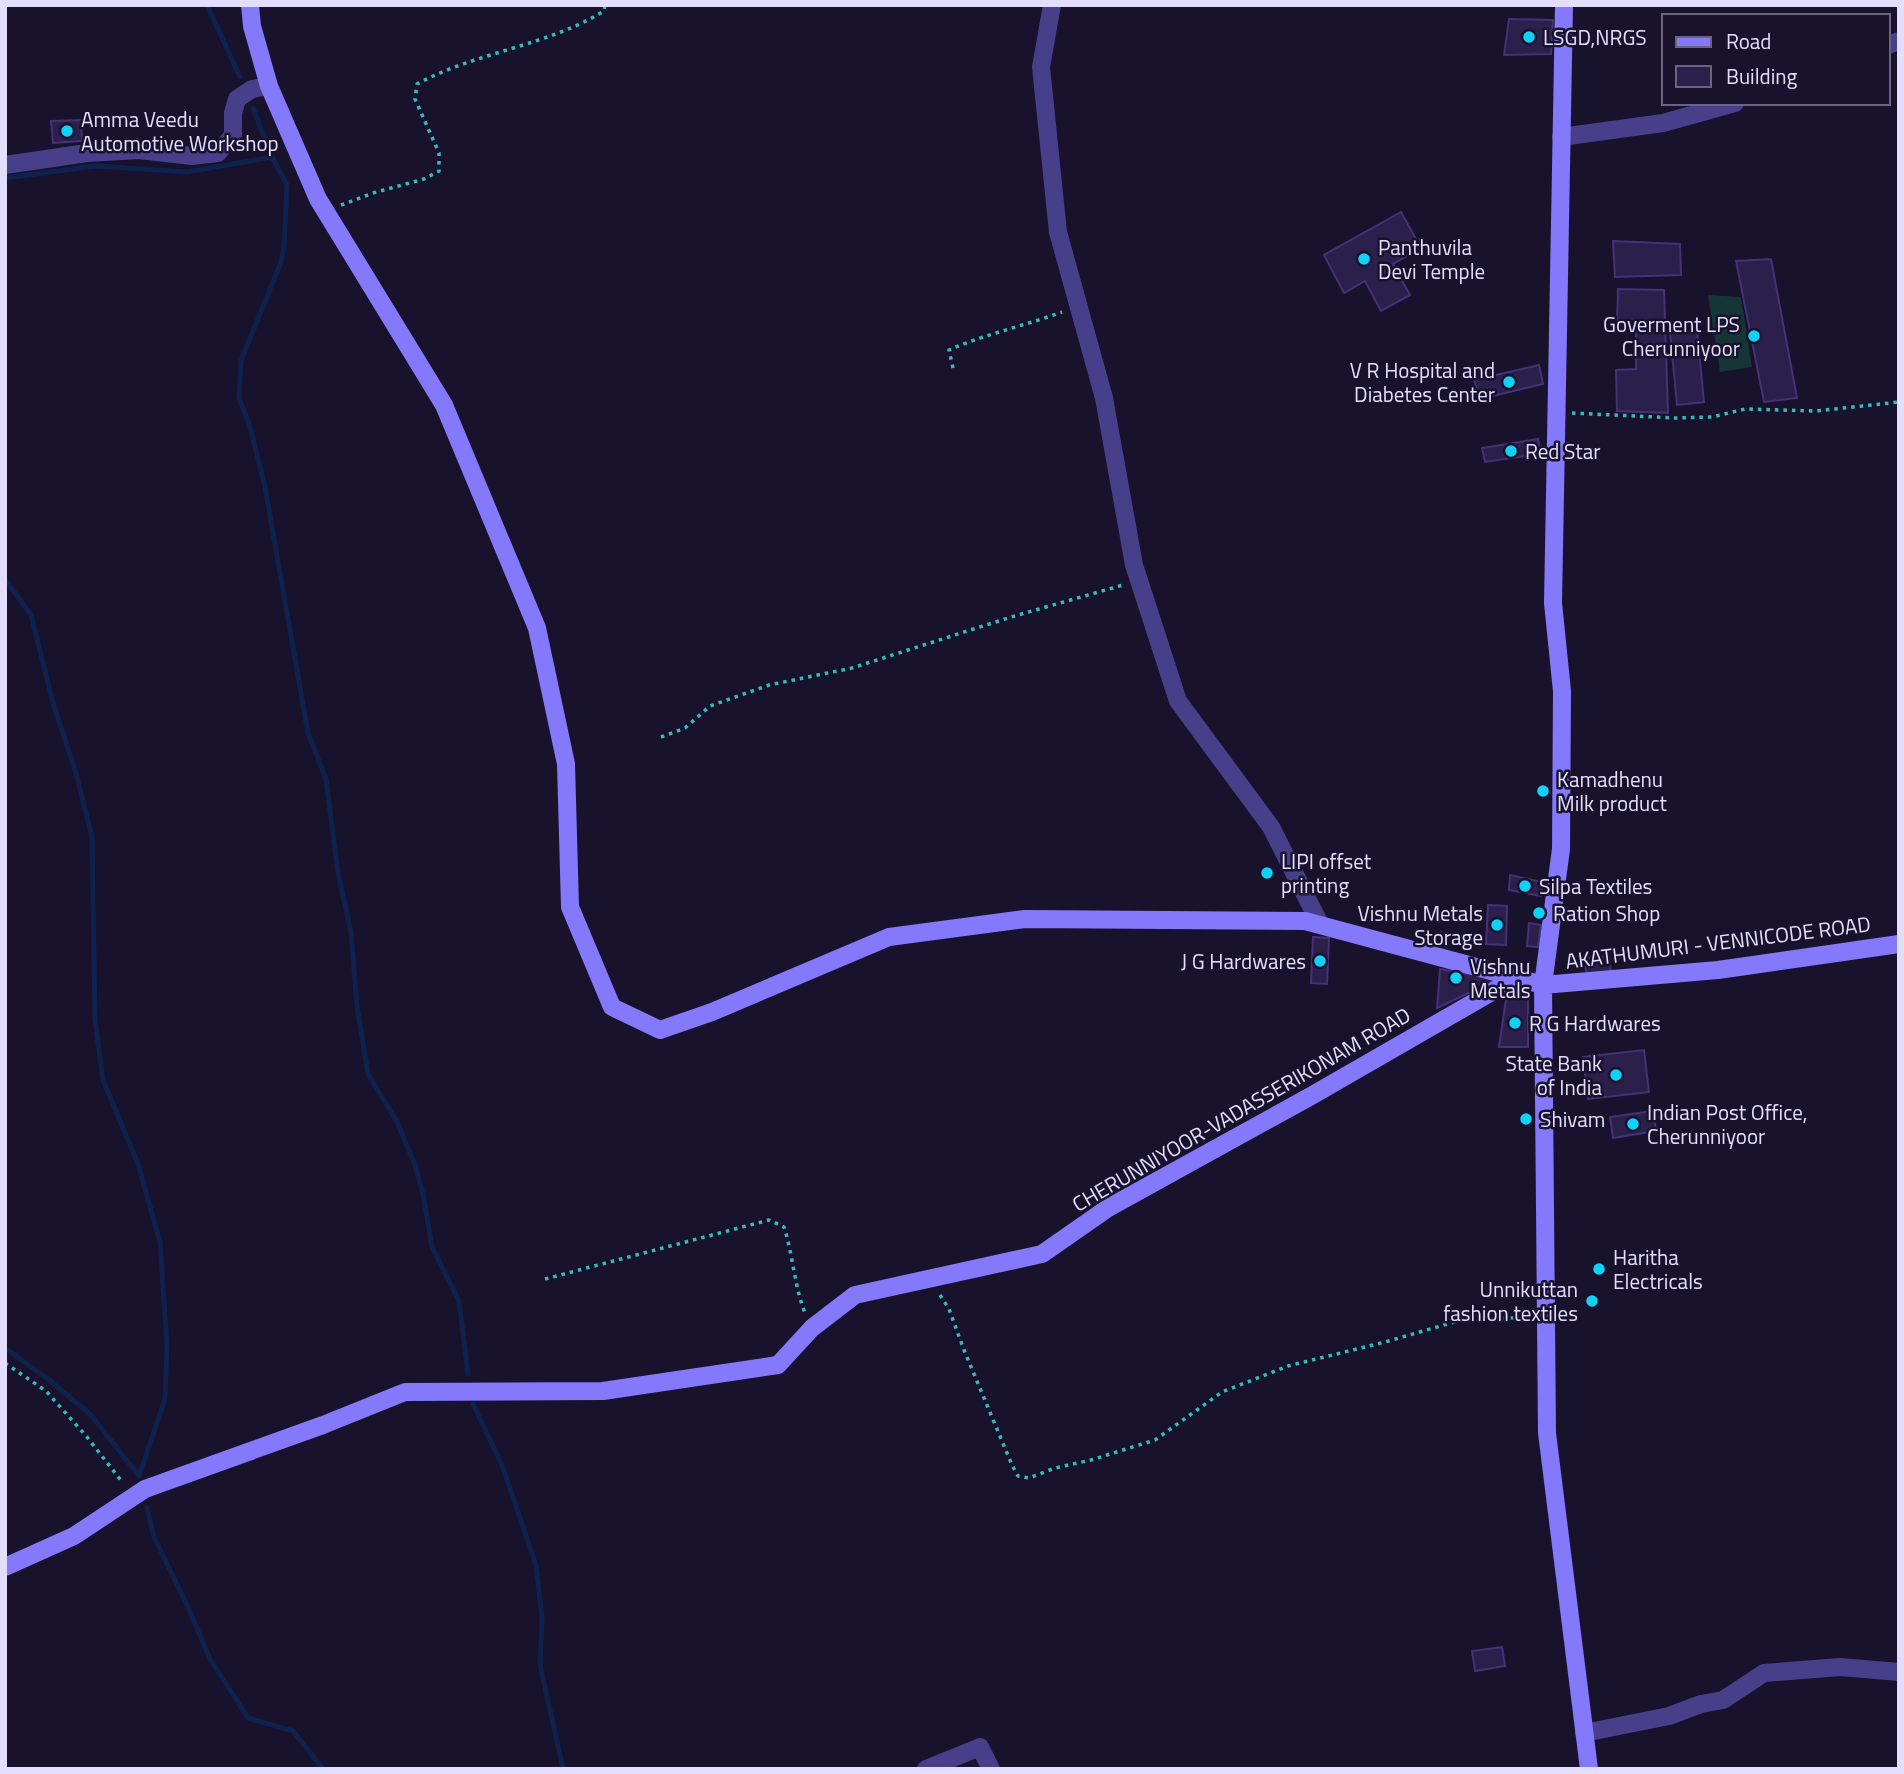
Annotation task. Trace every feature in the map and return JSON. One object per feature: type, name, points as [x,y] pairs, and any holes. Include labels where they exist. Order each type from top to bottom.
[{"type":"street","name":"AKATHUMURI - VENNICODE ROAD","points":[[250,5],[252,26],[269,86],[326,211],[444,405],[537,628],[566,764],[570,907],[612,1007],[660,1030],[712,1012],[889,937],[1025,919],[1305,920],[1543,985],[1718,970],[1899,944]]},
{"type":"street","points":[[1052,5],[1041,67],[1058,232],[1104,398],[1133,565],[1178,701],[1271,827],[1320,923]]},
{"type":"street","points":[[1564,5],[1553,603],[1562,691],[1561,849],[1543,985],[1547,1433],[1589,1769]]},
{"type":"street","points":[[5,165],[87,153],[139,150],[192,156],[218,153],[233,135],[233,113],[237,99],[252,89],[269,86]]},
{"type":"street","points":[[1562,137],[1663,123],[1728,105]]},
{"type":"street","name":"CHERUNNIYOOR-VADASSERIKONAM ROAD","points":[[5,1567],[74,1536],[145,1489],[323,1425],[405,1392],[603,1391],[778,1365],[812,1328],[855,1295],[1042,1254],[1108,1208],[1311,1096],[1516,978]]},
{"type":"street","points":[[1584,1733],[1670,1716],[1701,1704],[1723,1700],[1764,1672],[1840,1667],[1899,1672]]},
{"type":"street","points":[[926,1769],[980,1747],[991,1769]]},
{"type":"path","points":[[326,211],[373,193],[424,180],[439,171],[439,153],[415,99],[417,84],[484,56],[587,22],[604,11],[605,5]]},
{"type":"path","points":[[953,368],[948,350],[969,341],[1079,308]]},
{"type":"path","points":[[1556,412],[1676,418],[1712,417],[1745,409],[1816,411],[1899,402]]},
{"type":"path","points":[[661,737],[685,728],[710,706],[769,685],[852,668],[1011,617],[1139,580]]},
{"type":"path","points":[[545,1279],[769,1220],[784,1227],[790,1244],[800,1299],[812,1328]]},
{"type":"path","points":[[930,1279],[949,1309],[1012,1465],[1018,1476],[1029,1478],[1155,1440],[1222,1392],[1288,1366],[1458,1321],[1546,1317]]},
{"type":"path","points":[[5,1363],[46,1391],[119,1476],[130,1499]]},
{"type":"green space","points":[[1708,295],[1741,297],[1752,367],[1720,372]]},
{"type":"building","name":"LSGD,NRGS","points":[[1509,19],[1553,20],[1551,54],[1504,55]]},
{"type":"building","name":"Amma Veedu Automotive Workshop","points":[[81,120],[82,141],[53,143],[51,121]]},
{"type":"building","name":"Panthuvila Devi Temple","points":[[1401,212],[1421,248],[1393,264],[1410,295],[1381,311],[1365,281],[1344,293],[1324,255]]},
{"type":"building","points":[[1613,241],[1680,244],[1681,275],[1615,277]]},
{"type":"building","points":[[1771,259],[1797,398],[1764,402],[1736,261]]},
{"type":"building","points":[[1771,259],[1797,398],[1764,402],[1736,261]]},
{"type":"building","points":[[1618,289],[1664,290],[1668,413],[1617,411],[1616,370],[1636,369],[1636,326],[1617,325]]},
{"type":"building","points":[[1618,289],[1664,290],[1668,413],[1617,411],[1616,370],[1636,369],[1636,326],[1617,325]]},
{"type":"building","points":[[1697,330],[1704,402],[1677,405],[1670,333]]},
{"type":"building","points":[[1697,330],[1704,402],[1677,405],[1670,333]]},
{"type":"building","name":"V R Hospital and Diabetes Center","points":[[1539,365],[1543,384],[1480,399],[1474,380]]},
{"type":"building","name":"V R Hospital and Diabetes Center","points":[[1539,365],[1543,384],[1480,399],[1474,380]]},
{"type":"building","name":"Red Star","points":[[1538,439],[1540,454],[1485,462],[1482,448]]},
{"type":"building","name":"Silpa Textiles","points":[[1510,875],[1542,882],[1541,896],[1509,890]]},
{"type":"building","name":"Vishnu Metals Storage","points":[[1488,905],[1507,906],[1506,945],[1486,944]]},
{"type":"building","points":[[1529,923],[1541,925],[1538,947],[1527,946]]},
{"type":"building","name":"J G Hardwares","points":[[1313,937],[1329,938],[1327,984],[1311,983]]},
{"type":"building","points":[[1609,956],[1611,972],[1586,974],[1585,958]]},
{"type":"building","points":[[1440,969],[1498,979],[1437,1008]]},
{"type":"building","name":"R G Hardwares","points":[[1528,996],[1528,1047],[1499,1047],[1506,999]]},
{"type":"building","name":"R G Hardwares","points":[[1528,996],[1528,1047],[1499,1047],[1506,999]]},
{"type":"building","name":"State Bank of India","points":[[1644,1050],[1649,1092],[1588,1099],[1583,1057]]},
{"type":"building","name":"Indian Post Office, Cherunniyoor","points":[[1653,1111],[1656,1131],[1613,1138],[1610,1117]]},
{"type":"building","points":[[1502,1647],[1505,1666],[1475,1671],[1472,1651]]},
{"type":"waterway","points":[[207,5],[240,77]]},
{"type":"waterway","points":[[253,108],[272,157]]},
{"type":"waterway","points":[[5,178],[96,166],[188,172],[272,157],[287,185],[281,262],[241,361],[239,399],[249,423],[265,487],[308,733],[326,779],[338,873],[351,932],[357,1007],[368,1074],[397,1122],[415,1165],[432,1247],[459,1301],[468,1374]]},
{"type":"waterway","points":[[5,579],[31,615],[53,703],[76,773],[92,837],[95,1020],[103,1080],[138,1164],[160,1242],[167,1346],[165,1399],[139,1476]]},
{"type":"waterway","points":[[5,1348],[91,1415],[139,1476]]},
{"type":"waterway","points":[[473,1404],[502,1465],[536,1565],[542,1618],[540,1665],[563,1769]]},
{"type":"waterway","points":[[147,1508],[154,1537],[210,1659],[248,1718],[293,1731],[323,1769]]},
{"type":"place","name":"LSGD,NRGS","points":[[1529,37]]},
{"type":"place","name":"Amma Veedu Automotive Workshop","points":[[67,131]]},
{"type":"place","name":"Panthuvila Devi Temple","points":[[1364,259]]},
{"type":"place","name":"Goverment LPS Cherunniyoor","points":[[1754,336]]},
{"type":"place","name":"V R Hospital and Diabetes Center","points":[[1509,382]]},
{"type":"place","name":"Red Star","points":[[1511,451]]},
{"type":"place","name":"Kamadhenu Milk product","points":[[1543,791]]},
{"type":"place","name":"LIPI offset printing","points":[[1267,873]]},
{"type":"place","name":"Silpa Textiles","points":[[1525,886]]},
{"type":"place","name":"Ration Shop","points":[[1539,913]]},
{"type":"place","name":"Vishnu Metals Storage","points":[[1497,925]]},
{"type":"place","name":"J G Hardwares","points":[[1320,961]]},
{"type":"place","name":"Vishnu Metals","points":[[1456,978]]},
{"type":"place","name":"R G Hardwares","points":[[1515,1023]]},
{"type":"place","name":"State Bank of India","points":[[1616,1075]]},
{"type":"place","name":"Shivam","points":[[1526,1119]]},
{"type":"place","name":"Indian Post Office, Cherunniyoor","points":[[1633,1124]]},
{"type":"place","name":"Haritha Electricals","points":[[1599,1269]]},
{"type":"place","name":"Unnikuttan fashion textiles","points":[[1592,1301]]}]
